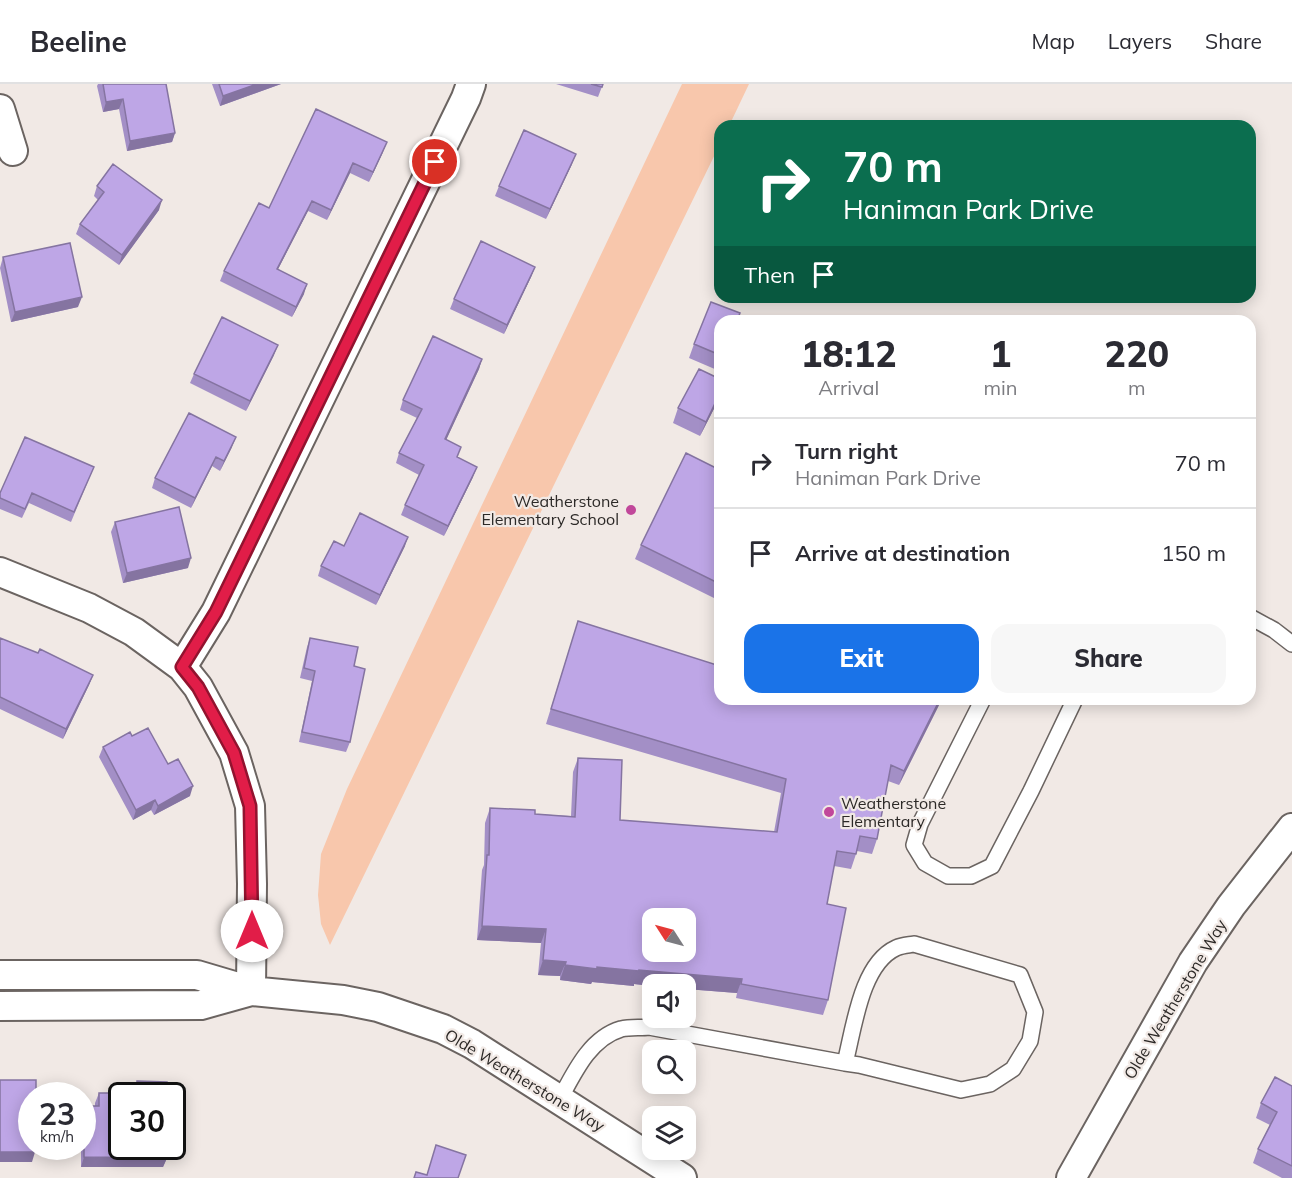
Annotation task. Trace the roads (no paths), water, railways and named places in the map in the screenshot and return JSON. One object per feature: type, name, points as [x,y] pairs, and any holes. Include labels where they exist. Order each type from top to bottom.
[{"type":"street","points":[[182,667],[216,612],[471,84]]},
{"type":"street","points":[[0,109],[13,151]]},
{"type":"street","points":[[0,572],[111,619],[134,632],[182,667],[198,687],[234,753],[250,806],[251,991]]},
{"type":"street","name":"Olde Weatherstone Way","points":[[1071,1178],[1193,962],[1231,906],[1292,828]]},
{"type":"street","name":"Olde Weatherstone Way","points":[[0,975],[197,975],[251,991],[343,1000],[378,1007],[443,1029],[472,1044],[682,1178]]},
{"type":"street","name":"Olde Weatherstone Way","points":[[0,1006],[201,1005],[251,991]]},
{"type":"lane","points":[[1256,620],[1292,644]]},
{"type":"lane","points":[[979,705],[920,824],[914,845],[926,863],[948,876],[971,876],[992,866],[1072,705]]},
{"type":"lane","points":[[560,1099],[593,1047],[607,1035],[622,1029],[649,1028],[845,1063],[961,1090],[990,1084],[1013,1069],[1030,1041],[1035,1012],[1020,975],[914,944],[898,947],[882,957],[866,979],[845,1063]]},
{"type":"place","name":"Weatherstone Elementary School","points":[[631,510]]},
{"type":"place","name":"Weatherstone Elementary","points":[[829,812]]}]
